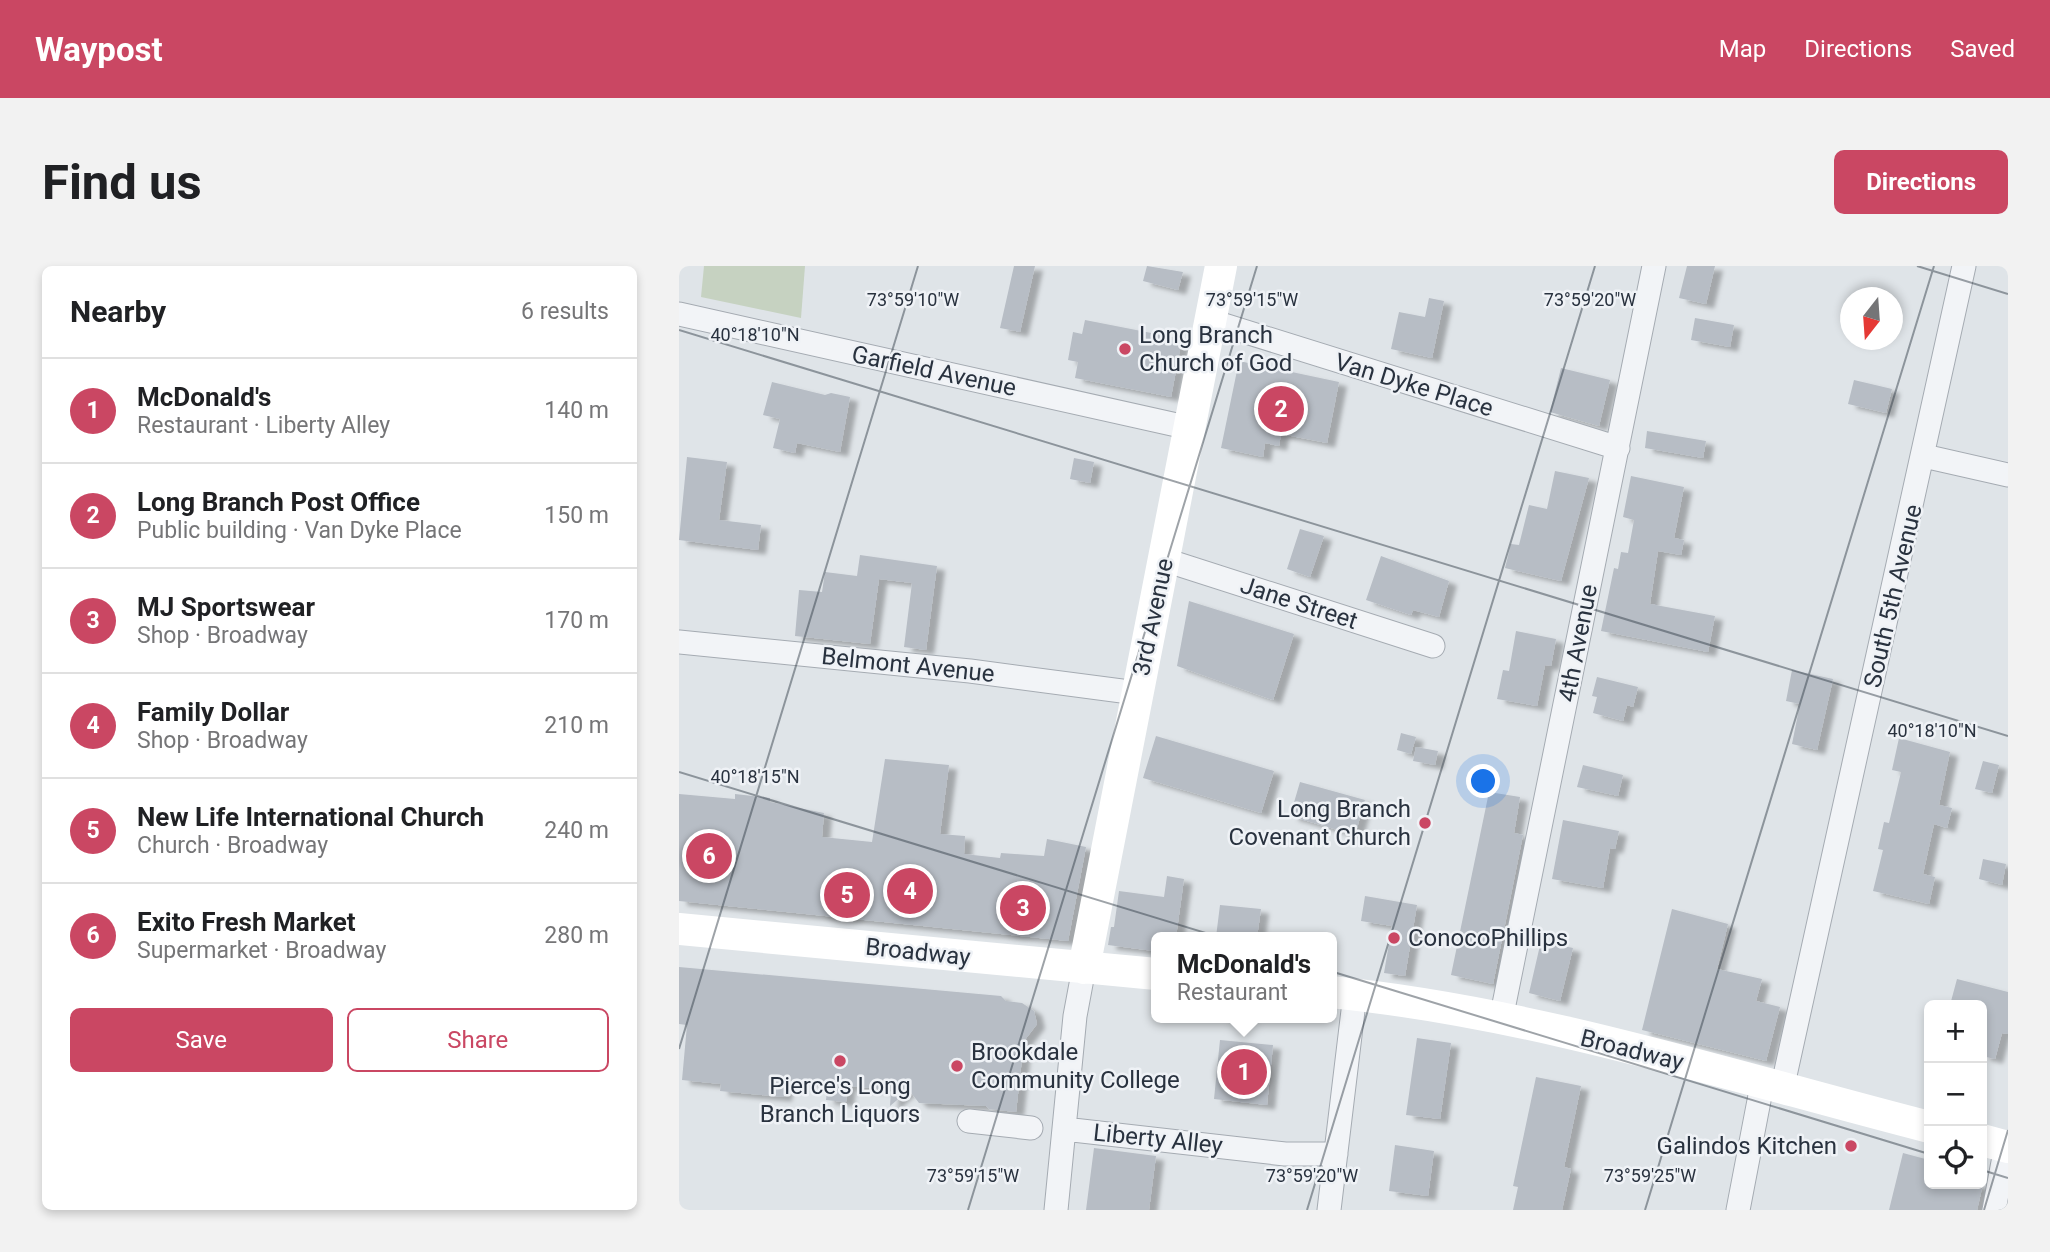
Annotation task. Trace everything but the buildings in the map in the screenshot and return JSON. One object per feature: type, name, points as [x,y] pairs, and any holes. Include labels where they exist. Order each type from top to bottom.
[{"type":"street","name":"3rd Avenue","points":[[1084,968],[1221,266]]},
{"type":"street","name":"4th Avenue","points":[[1501,1019],[1654,266]]},
{"type":"street","name":"South 5th Avenue","points":[[1738,1210],[1772,1087],[1924,456],[1964,266]]},
{"type":"street","name":"Garfield Avenue","points":[[679,314],[1190,428]]},
{"type":"street","name":"Van Dyke Place","points":[[1211,321],[1618,448]]},
{"type":"street","points":[[1924,456],[2008,475]]},
{"type":"street","name":"Jane Street","points":[[1165,560],[1433,646]]},
{"type":"street","name":"Belmont Avenue","points":[[679,642],[970,671],[1137,693]]},
{"type":"street","name":"Broadway","points":[[679,929],[1151,974]]},
{"type":"street","points":[[1056,1210],[1075,1016],[1084,968]]},
{"type":"street","points":[[1329,1210],[1336,1154],[1343,993]]},
{"type":"street","name":"Broadway","points":[[1343,993],[1501,1019],[1925,1126]]},
{"type":"street","points":[[969,1121],[1031,1128]]},
{"type":"street","name":"Liberty Alley","points":[[1064,1129],[1283,1153],[1336,1154]]},
{"type":"street","points":[[1994,1210],[1998,1144]]},
{"type":"green space","points":[[704,266],[805,266],[801,318],[701,297]]},
{"type":"place","name":"Long Branch Church of God","points":[[1125,349]]},
{"type":"place","name":"Long Branch Post Office","points":[[1281,409]]},
{"type":"place","name":"Long Branch Covenant Church","points":[[1425,823]]},
{"type":"place","name":"Exito Fresh Market","points":[[709,856]]},
{"type":"place","name":"Family Dollar","points":[[910,891]]},
{"type":"place","name":"New Life International Church","points":[[847,895]]},
{"type":"place","name":"MJ Sportswear","points":[[1023,908]]},
{"type":"place","name":"ConocoPhillips","points":[[1394,938]]},
{"type":"place","name":"Pierce's Long Branch Liquors","points":[[840,1061]]},
{"type":"place","name":"Brookdale Community College","points":[[957,1066]]},
{"type":"place","name":"McDonald's","points":[[1244,1072]]},
{"type":"place","name":"Galindos Kitchen","points":[[1851,1146]]}]
